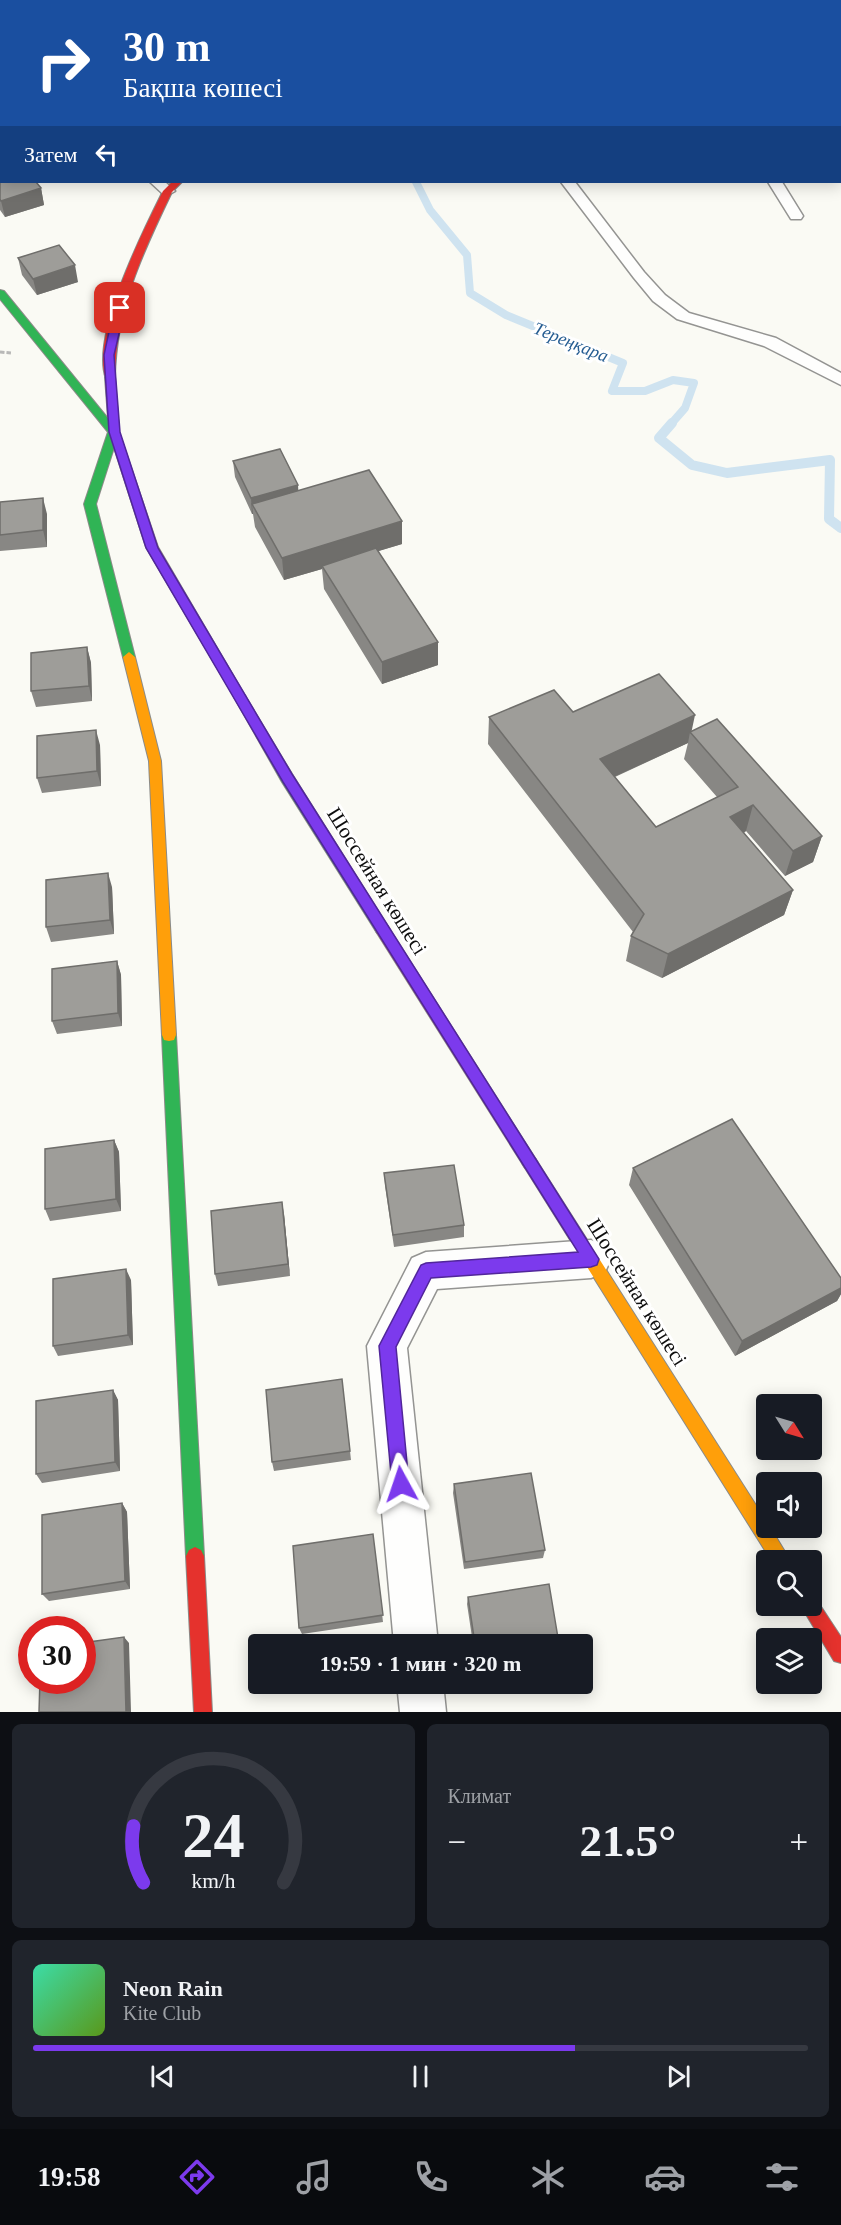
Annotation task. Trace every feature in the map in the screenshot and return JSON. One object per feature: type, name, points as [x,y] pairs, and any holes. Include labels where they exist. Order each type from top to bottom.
[{"type":"main road","name":"Шоссейная көшесі","points":[[167,185],[125,285],[109,355],[114,432],[152,548],[287,778],[775,1550]]},
{"type":"main road","points":[[0,293],[114,432],[90,504],[155,761],[203,1712]]},
{"type":"main road","points":[[817,1616],[841,1654]]},
{"type":"street","points":[[415,1634],[387,1346],[426,1271],[591,1259]]},
{"type":"street","points":[[421,1694],[423,1712]]},
{"type":"lane","points":[[569,183],[639,275],[667,304],[683,316],[770,342],[841,380]]},
{"type":"lane","points":[[776,183],[796,216]]},
{"type":"building","points":[[0,183],[37,183],[41,188],[1,201]]},
{"type":"building","points":[[59,245],[75,265],[33,279],[18,258]]},
{"type":"building","points":[[280,449],[298,485],[251,498],[233,461]]},
{"type":"building","points":[[369,470],[402,521],[282,558],[252,504]]},
{"type":"building","points":[[43,498],[43,530],[0,535],[0,502]]},
{"type":"building","points":[[376,548],[438,642],[382,662],[322,566]]},
{"type":"building","points":[[87,647],[89,686],[31,691],[31,653]]},
{"type":"building","points":[[659,674],[695,715],[600,759],[656,827],[738,787],[690,732],[717,719],[822,836],[793,851],[753,805],[730,817],[793,890],[668,954],[631,936],[644,914],[489,717],[554,690],[573,712]]},
{"type":"building","points":[[96,730],[97,771],[37,778],[37,736]]},
{"type":"building","points":[[108,873],[110,920],[46,927],[46,880]]},
{"type":"building","points":[[117,961],[118,1013],[52,1021],[52,969]]},
{"type":"building","points":[[732,1119],[841,1278],[841,1288],[742,1341],[633,1168]]},
{"type":"building","points":[[114,1140],[116,1199],[45,1209],[45,1149]]},
{"type":"building","points":[[454,1165],[464,1225],[393,1235],[384,1173]]},
{"type":"building","points":[[282,1202],[288,1264],[215,1274],[211,1211]]},
{"type":"building","points":[[126,1269],[128,1335],[53,1346],[53,1279]]},
{"type":"building","points":[[342,1379],[350,1451],[272,1462],[266,1390]]},
{"type":"building","points":[[113,1390],[115,1462],[36,1474],[36,1401]]},
{"type":"building","points":[[531,1473],[545,1550],[465,1562],[454,1484]]},
{"type":"building","points":[[122,1503],[125,1581],[42,1594],[42,1515]]},
{"type":"building","points":[[373,1534],[383,1615],[299,1628],[293,1546]]},
{"type":"building","points":[[549,1584],[557,1634],[474,1634],[468,1597]]},
{"type":"building","points":[[124,1637],[126,1712],[39,1712],[40,1694],[96,1694],[96,1641]]},
{"type":"waterway","name":"Тереңқара","points":[[416,183],[430,210],[467,255],[470,293],[506,315],[623,363],[612,391],[645,391],[673,380],[694,383],[685,408],[671,424]]},
{"type":"waterway","name":"Тереңқара","points":[[672,423],[659,438],[692,465],[727,473],[830,460],[829,519],[841,528]]},
{"type":"traffic: fast","points":[[0,293],[114,432],[90,504],[129,657]]},
{"type":"traffic: fast","points":[[240,697],[287,778],[382,929]]},
{"type":"traffic: fast","points":[[169,1035],[195,1556]]},
{"type":"traffic: slow","points":[[110,377],[114,432],[152,547],[240,697]]},
{"type":"traffic: slow","points":[[129,657],[155,761],[169,1035]]},
{"type":"traffic: slow","points":[[530,1163],[775,1550]]},
{"type":"traffic: jam","points":[[110,377],[113,329],[127,281],[168,191],[176,183]]},
{"type":"traffic: jam","points":[[382,929],[530,1163]]},
{"type":"traffic: jam","points":[[195,1556],[203,1712]]},
{"type":"traffic: jam","points":[[817,1616],[841,1654]]},
{"type":"route","points":[[120,308],[109,355],[114,432],[152,548],[287,778],[591,1259],[426,1271],[387,1346],[401,1484]]}]
